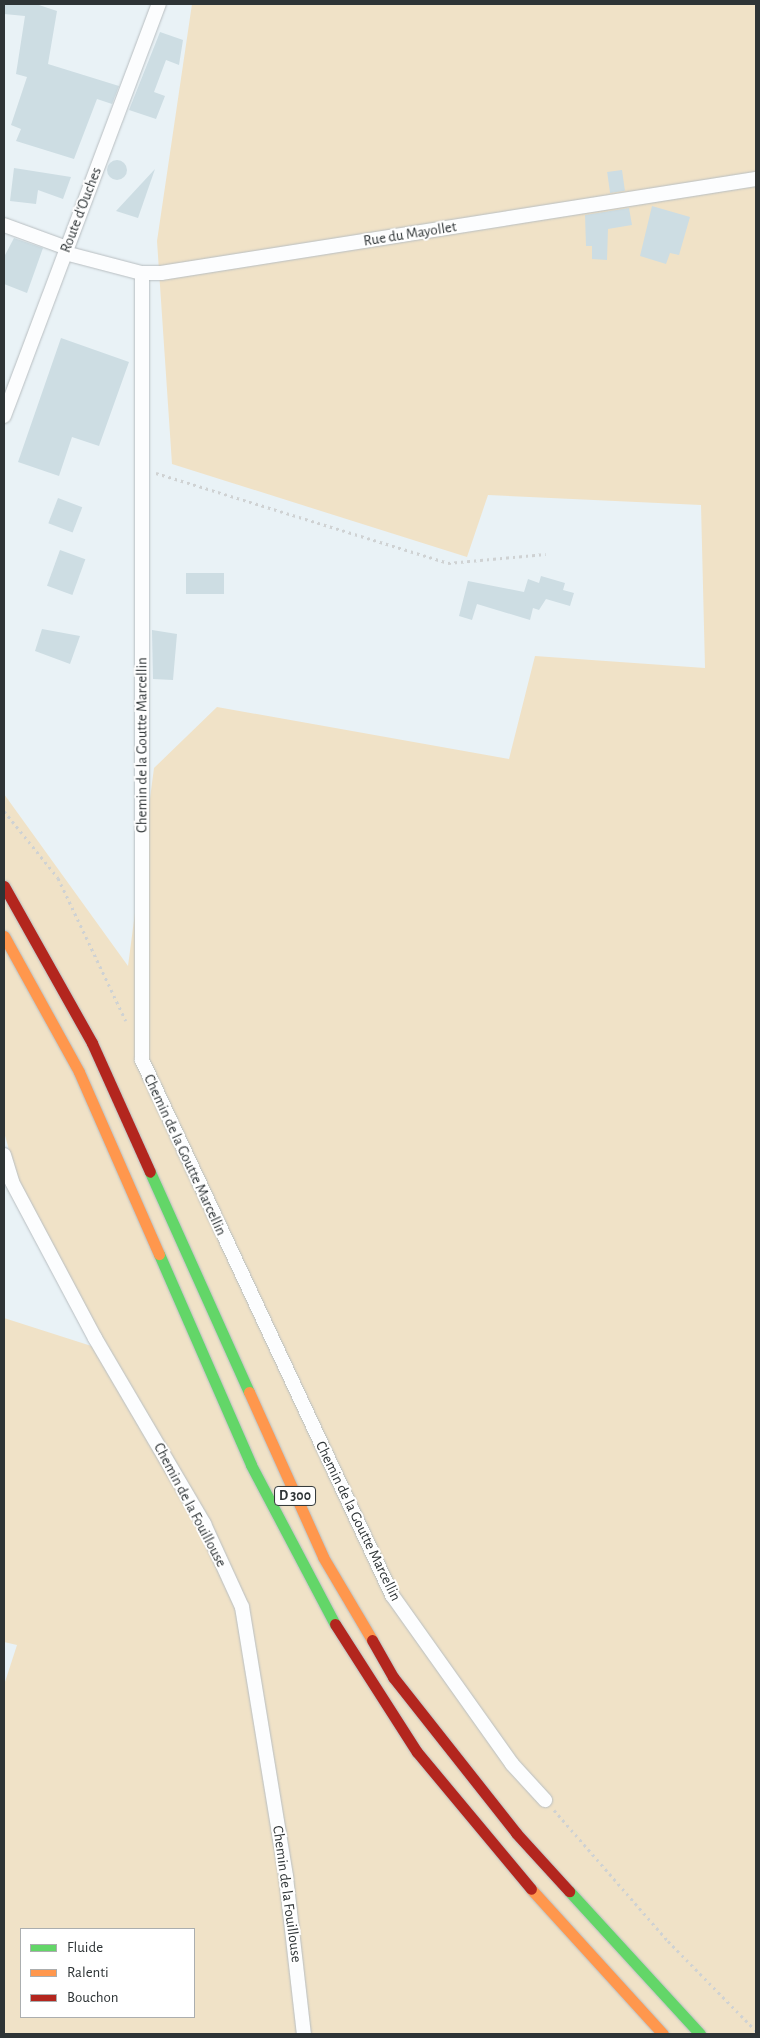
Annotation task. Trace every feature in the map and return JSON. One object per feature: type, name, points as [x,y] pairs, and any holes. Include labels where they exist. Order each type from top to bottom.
[{"type":"main road","name":"D 300","points":[[4,886],[92,1043],[324,1557],[393,1677],[516,1833],[700,2034]]},
{"type":"main road","name":"D 300","points":[[4,936],[79,1072],[251,1465],[353,1659],[417,1752],[508,1864],[663,2034]]},
{"type":"street","name":"Route d'Ouches","points":[[4,416],[159,4]]},
{"type":"street","name":"Rue du Mayollet","points":[[4,225],[66,250],[142,273],[756,179]]},
{"type":"street","name":"Chemin de la Goutte Marcellin","points":[[142,273],[142,1060],[392,1595],[512,1764],[545,1800]]},
{"type":"street","name":"Chemin de la Fouillouse","points":[[4,1155],[12,1182],[96,1338],[204,1524],[242,1607],[287,1887],[304,2034]]},
{"type":"path","points":[[142,469],[448,563],[546,554]]},
{"type":"path","points":[[4,811],[58,878],[128,1025]]},
{"type":"path","points":[[545,1800],[668,1940],[756,2031]]},
{"type":"shaded area","points":[[192,4],[756,4],[756,2034],[4,2034],[4,1685],[17,1645],[4,1642],[4,1318],[107,1351],[18,1182],[4,1132],[4,794],[128,966],[154,768],[217,707],[509,759],[535,656],[705,668],[701,505],[488,495],[467,557],[172,464],[157,241]]},
{"type":"building","points":[[4,4],[36,4],[57,11],[48,64],[119,86],[112,104],[97,99],[74,159],[16,141],[21,129],[11,125],[27,77],[16,74],[25,16],[4,14]]},
{"type":"building","points":[[160,32],[183,40],[179,65],[166,60],[154,92],[165,96],[156,119],[129,110]]},
{"type":"building","points":[[117,160],[124,163],[127,170],[124,177],[117,180],[110,177],[107,170],[110,163]]},
{"type":"building","points":[[14,168],[71,177],[63,199],[38,190],[36,204],[10,201]]},
{"type":"building","points":[[155,169],[138,218],[116,211]]},
{"type":"building","points":[[622,170],[625,191],[610,193],[607,172]]},
{"type":"building","points":[[652,206],[690,217],[679,255],[670,253],[666,264],[640,256]]},
{"type":"building","points":[[629,208],[632,225],[608,229],[607,260],[592,259],[592,246],[586,246],[585,215]]},
{"type":"building","points":[[14,238],[43,248],[27,293],[4,284],[4,257]]},
{"type":"building","points":[[61,338],[129,362],[99,446],[72,437],[59,476],[18,462]]},
{"type":"building","points":[[58,498],[82,507],[73,533],[48,523]]},
{"type":"building","points":[[60,550],[85,559],[72,595],[47,586]]},
{"type":"building","points":[[186,573],[224,573],[224,594],[186,594]]},
{"type":"building","points":[[541,576],[565,583],[563,590],[574,593],[570,606],[546,599],[539,610],[533,608],[530,620],[477,604],[472,620],[459,616],[468,581],[524,592],[528,579],[539,583]]},
{"type":"building","points":[[42,629],[80,636],[70,664],[35,651]]},
{"type":"building","points":[[152,630],[177,634],[173,680],[153,679]]},
{"type":"traffic: fast","points":[[150,1172],[249,1392]]},
{"type":"traffic: fast","points":[[159,1254],[251,1465],[335,1624]]},
{"type":"traffic: fast","points":[[569,1891],[700,2034]]},
{"type":"traffic: slow","points":[[4,936],[79,1072],[159,1254]]},
{"type":"traffic: slow","points":[[249,1392],[323,1557],[372,1640]]},
{"type":"traffic: slow","points":[[531,1889],[663,2034]]},
{"type":"traffic: jam","points":[[4,886],[92,1043],[150,1172]]},
{"type":"traffic: jam","points":[[335,1624],[417,1752],[531,1889]]},
{"type":"traffic: jam","points":[[372,1640],[393,1677],[516,1833],[569,1891]]}]
